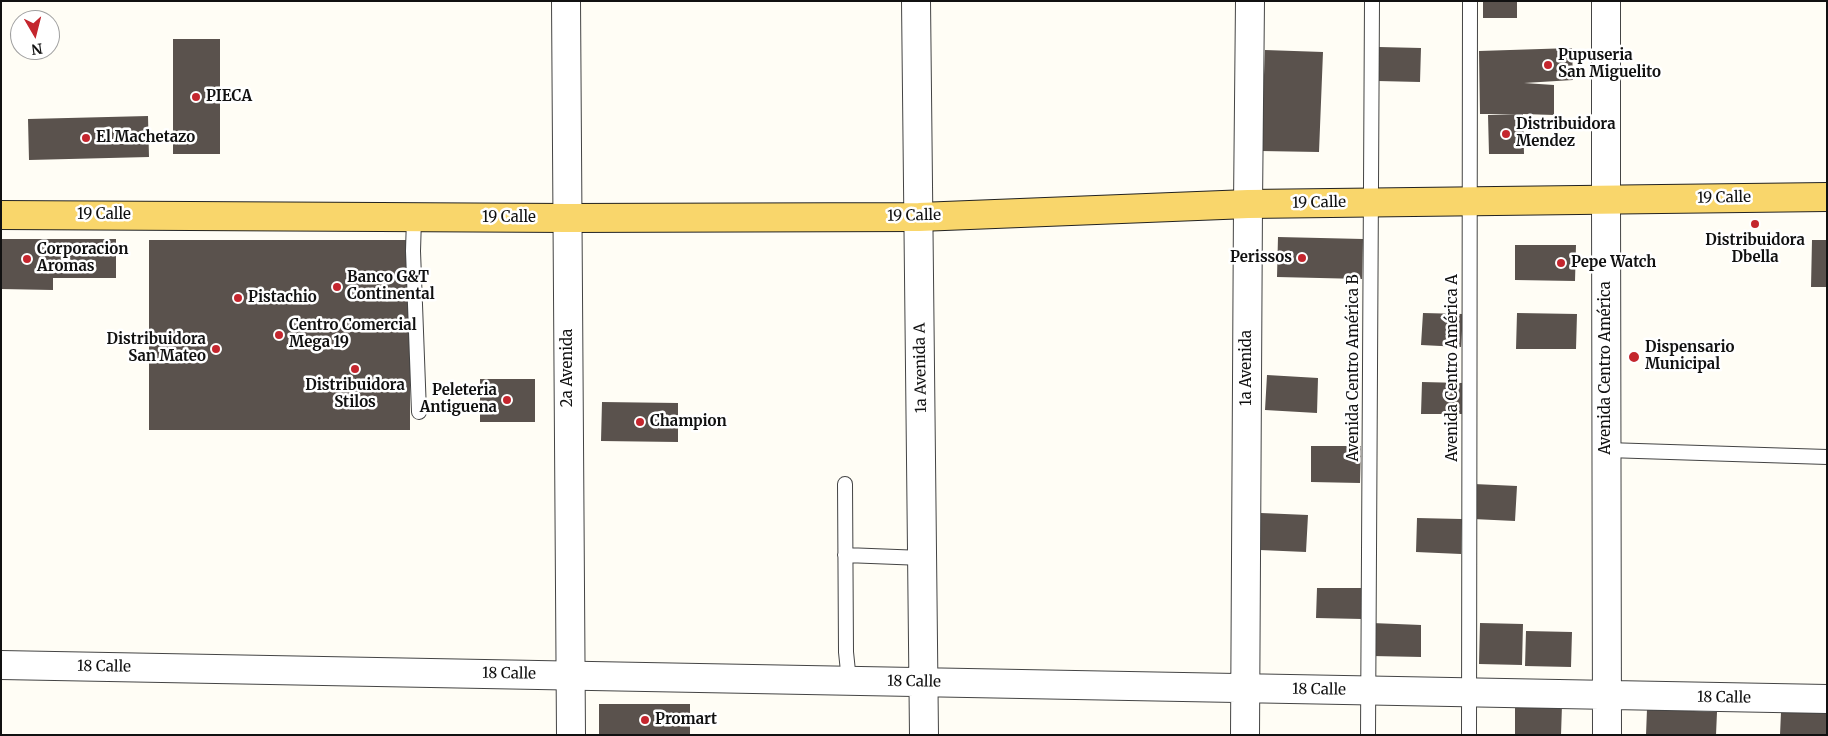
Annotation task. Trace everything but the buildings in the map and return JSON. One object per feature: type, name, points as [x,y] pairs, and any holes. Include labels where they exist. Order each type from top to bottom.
[{"type":"main road","name":"19 Calle","points":[[1,215],[414,218],[919,217],[1248,204],[1827,197]]},
{"type":"street","name":"2a Avenida","points":[[566,1],[571,735]]},
{"type":"street","name":"1a Avenida A","points":[[916,1],[924,735]]},
{"type":"street","name":"1a Avenida","points":[[1245,735],[1250,1]]},
{"type":"street","name":"Avenida Centro América","points":[[1606,1],[1607,735]]},
{"type":"street","name":"18 Calle","points":[[1,665],[1827,699]]},
{"type":"lane","name":"Avenida Centro América B","points":[[1368,735],[1372,1]]},
{"type":"lane","name":"Avenida Centro América A","points":[[1470,1],[1470,735]]},
{"type":"lane","points":[[414,218],[413,252],[419,412]]},
{"type":"lane","points":[[1607,450],[1827,457]]},
{"type":"lane","points":[[845,484],[846,652],[849,681]]},
{"type":"lane","points":[[846,555],[923,558]]},
{"type":"place","name":"Pupuseria San Miguelito","points":[[1548,65]]},
{"type":"place","name":"PIECA","points":[[196,97]]},
{"type":"place","name":"Distribuidora Mendez","points":[[1506,134]]},
{"type":"place","name":"El Machetazo","points":[[86,138]]},
{"type":"place","name":"Distribuidora Dbella","points":[[1755,224]]},
{"type":"place","name":"Perissos","points":[[1302,258]]},
{"type":"place","name":"Corporacion Aromas","points":[[27,259]]},
{"type":"place","name":"Pepe Watch","points":[[1561,263]]},
{"type":"place","name":"Banco G&T Continental","points":[[337,287]]},
{"type":"place","name":"Pistachio","points":[[238,298]]},
{"type":"place","name":"Centro Comercial Mega 19","points":[[279,335]]},
{"type":"place","name":"Distribuidora San Mateo","points":[[216,349]]},
{"type":"place","name":"Dispensario Municipal","points":[[1634,357]]},
{"type":"place","name":"Distribuidora Stilos","points":[[355,369]]},
{"type":"place","name":"Peleteria Antiguena","points":[[507,400]]},
{"type":"place","name":"Champion","points":[[640,422]]},
{"type":"place","name":"Promart","points":[[645,720]]}]
